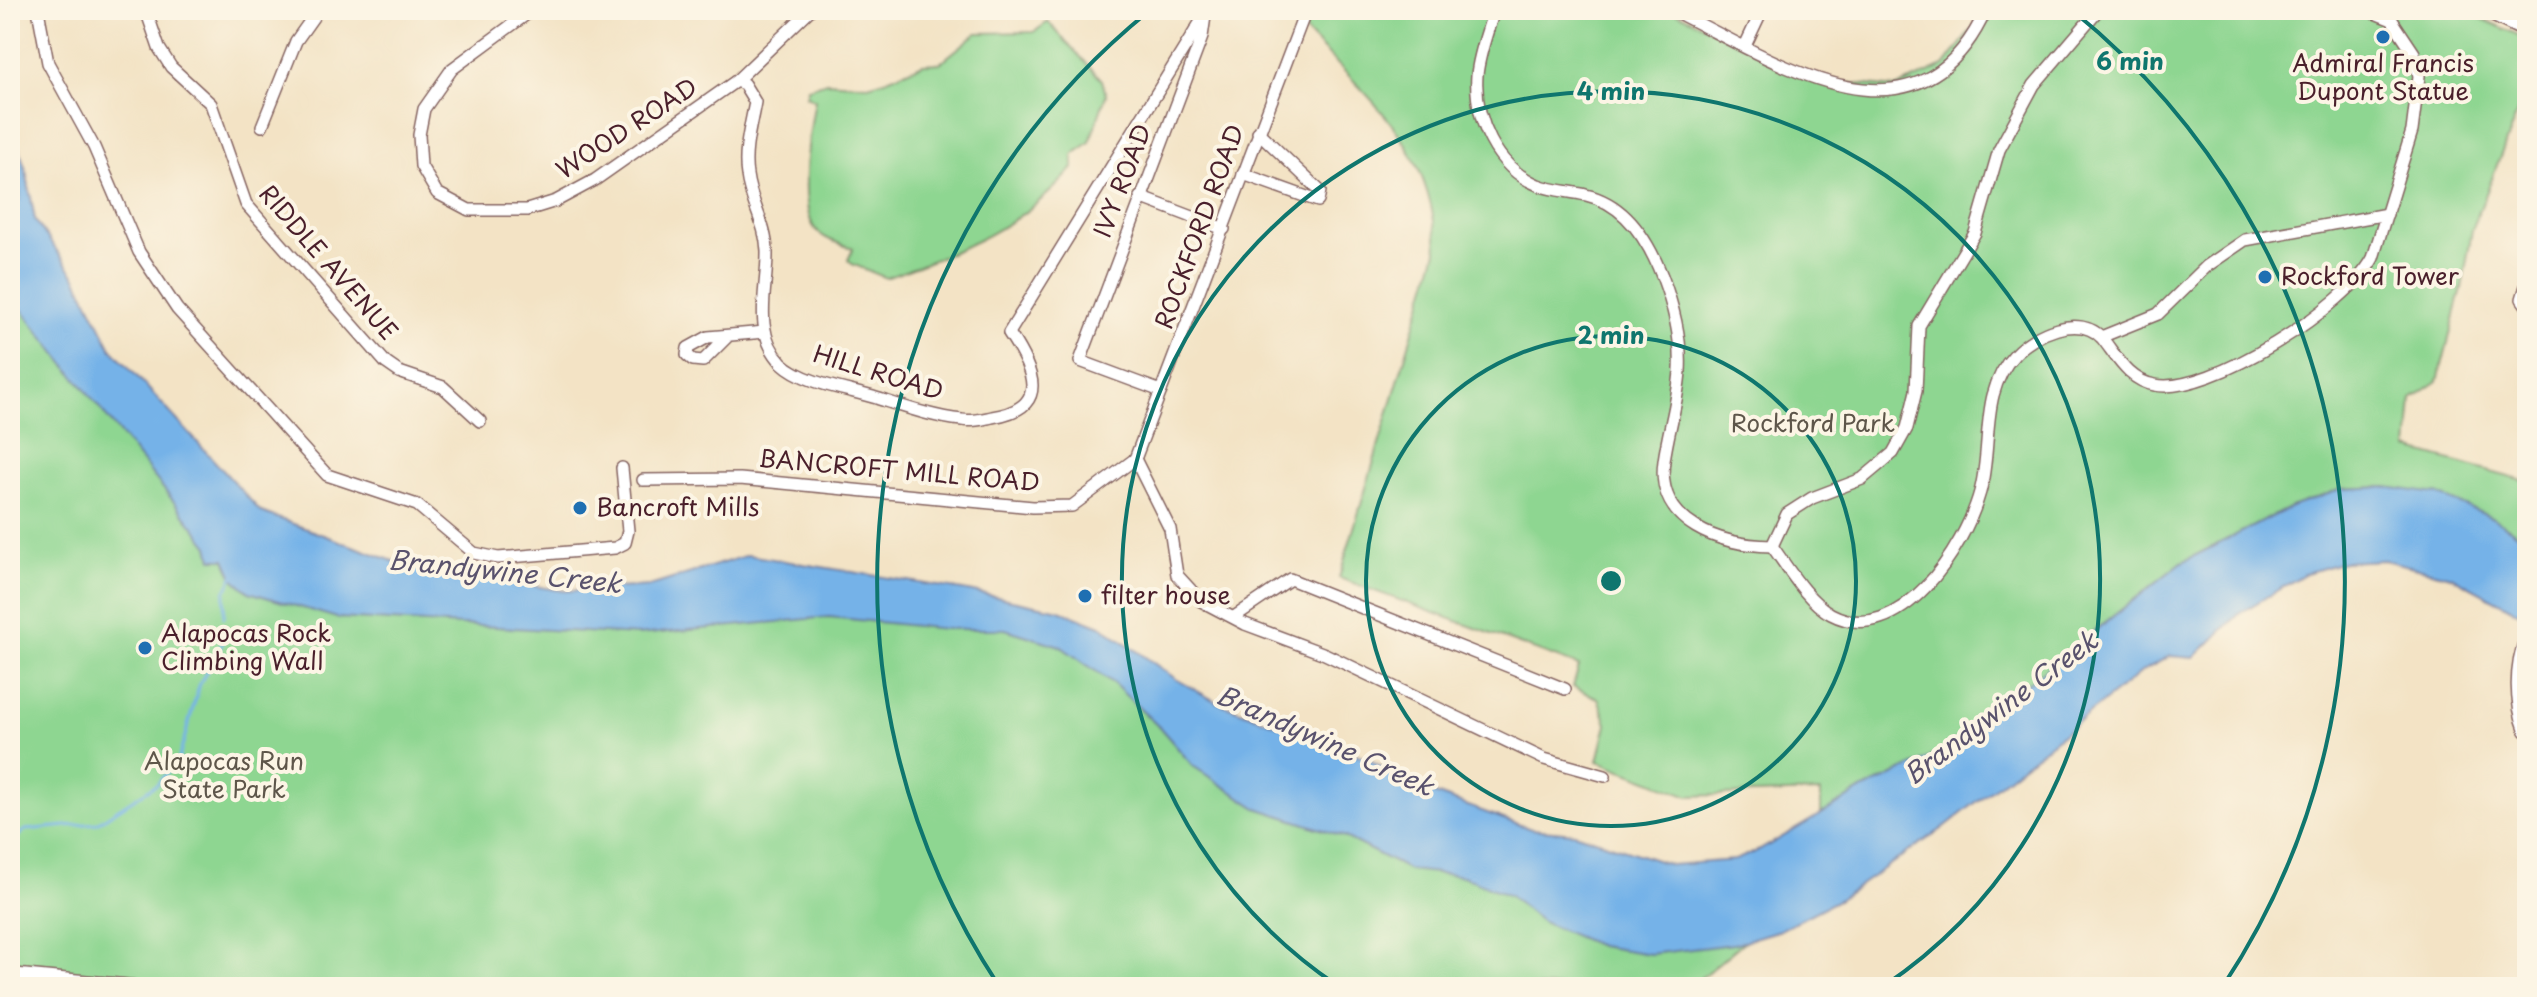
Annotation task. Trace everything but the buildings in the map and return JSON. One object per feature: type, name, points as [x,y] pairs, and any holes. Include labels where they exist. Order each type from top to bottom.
[{"type":"street","points":[[38,10],[48,63],[94,147],[139,252],[173,303],[327,475],[417,505],[474,553],[498,558],[615,548],[625,543],[628,531],[622,468]]},
{"type":"street","name":"RIDDLE AVENUE","points":[[146,10],[159,48],[171,67],[211,104],[246,204],[386,363],[399,372],[443,387],[480,421]]},
{"type":"street","points":[[262,126],[296,41],[318,10]]},
{"type":"street","name":"WOOD ROAD","points":[[532,10],[452,69],[424,109],[419,135],[421,166],[437,193],[469,210],[527,210],[556,201],[665,133],[736,81],[810,10]]},
{"type":"street","points":[[1494,10],[1477,83],[1484,124],[1496,150],[1513,169],[1535,184],[1595,197],[1622,213],[1648,244],[1668,292],[1680,368],[1663,463],[1670,502],[1677,513],[1702,532],[1744,545],[1772,546]]},
{"type":"street","points":[[1672,10],[1823,83],[1853,90],[1882,90],[1908,84],[1944,66],[1971,39],[1984,11]]},
{"type":"street","points":[[1745,46],[1762,10]]},
{"type":"street","points":[[1772,546],[1787,514],[1812,498],[1862,479],[1893,453],[1907,428],[1916,391],[1919,326],[1963,259],[1975,233],[1999,150],[2023,102],[2043,73],[2098,10]]},
{"type":"street","points":[[1772,546],[1797,581],[1830,614],[1863,625],[1911,604],[1931,581],[1971,520],[1981,489],[1988,419],[1997,380],[2017,352],[2042,333],[2067,327],[2091,331],[2101,337],[2133,376],[2156,386],[2192,381],[2237,363],[2323,314],[2363,277],[2387,214],[2412,131],[2419,85],[2414,53],[2394,15],[2367,10]]},
{"type":"street","points":[[2484,10],[2527,31]]},
{"type":"street","name":"HILL ROAD","points":[[736,81],[744,84],[755,102],[747,175],[759,210],[767,251],[762,303],[765,332],[782,363],[818,381],[942,417],[967,421],[1008,415],[1023,407],[1032,394],[1033,381],[1032,371],[1009,333],[1203,12]]},
{"type":"street","name":"IVY ROAD","points":[[1161,391],[1080,361],[1202,37],[1203,12]]},
{"type":"street","name":"ROCKFORD ROAD","points":[[1135,459],[1224,229],[1302,12]]},
{"type":"street","points":[[1243,174],[1318,201],[1320,191],[1258,132]]},
{"type":"street","points":[[1140,197],[1224,229]]},
{"type":"street","points":[[2101,337],[2158,314],[2207,266],[2245,240],[2387,214]]},
{"type":"street","points":[[2527,283],[2522,299],[2527,306]]},
{"type":"street","points":[[727,337],[765,332]]},
{"type":"street","points":[[1135,459],[1170,529],[1177,575],[1201,601],[1325,654],[1544,759],[1605,776]]},
{"type":"street","name":"BANCROFT MILL ROAD","points":[[643,480],[740,479],[1033,507],[1072,506],[1135,459]]},
{"type":"street","points":[[1234,617],[1290,579],[1565,689]]},
{"type":"street","points":[[2527,639],[2520,656],[2519,684],[2527,730]]},
{"type":"street","points":[[10,975],[133,987]]},
{"type":"green space","name":"Rockford Park","points":[[1298,10],[1672,10],[1811,79],[1895,88],[1944,66],[1986,10],[2463,10],[2527,39],[2527,87],[2472,230],[2462,288],[2438,381],[2412,399],[2408,449],[2527,482],[2527,540],[2493,518],[2386,487],[2342,489],[2291,507],[2182,562],[1938,754],[1864,789],[1821,815],[1821,792],[1689,796],[1598,761],[1607,724],[1598,698],[1573,687],[1579,666],[1339,578],[1437,251],[1433,215],[1411,154],[1376,105],[1306,32],[1304,17]]},
{"type":"green space","points":[[1048,22],[1102,80],[1106,95],[1090,142],[1073,155],[1074,167],[1054,188],[1011,222],[939,258],[886,278],[852,264],[848,260],[853,249],[819,233],[808,208],[806,170],[815,100],[806,96],[808,88],[827,82],[868,85],[923,64],[940,63],[977,33],[1034,32]]},
{"type":"green space","name":"Alapocas Run State Park","points":[[10,233],[243,552],[389,589],[1044,615],[1201,715],[1737,924],[1746,940],[1690,987],[10,987]]},
{"type":"water","name":"Brandywine Creek","points":[[10,122],[26,170],[35,220],[77,279],[111,348],[261,512],[404,565],[565,591],[650,586],[748,555],[963,590],[1060,610],[1103,627],[1176,679],[1219,703],[1366,758],[1419,788],[1531,829],[1574,833],[1671,865],[1735,860],[1760,850],[1864,789],[1938,754],[2182,562],[2291,507],[2342,489],[2386,487],[2437,494],[2493,518],[2527,540],[2527,617],[2451,576],[2384,560],[2343,562],[2306,573],[2240,613],[2194,658],[2170,656],[2144,670],[1942,829],[1838,900],[1780,930],[1734,944],[1650,954],[1599,946],[1542,922],[1510,896],[1463,876],[1409,870],[1345,837],[1257,808],[1193,766],[1162,730],[1114,684],[1060,646],[1005,629],[945,629],[829,617],[638,635],[337,618],[249,592],[233,578],[225,559],[212,559],[209,546],[10,295],[10,178],[12,200],[17,202],[20,198]]},
{"type":"waterway","points":[[224,617],[225,592],[234,575]]},
{"type":"waterway","points":[[10,843],[25,830],[97,823],[157,784],[178,761],[200,683],[222,644],[224,627]]},
{"type":"place","name":"Admiral Francis Dupont Statue","points":[[2383,37]]},
{"type":"place","name":"Rockford Tower","points":[[2265,277]]},
{"type":"place","name":"Bancroft Mills","points":[[580,508]]},
{"type":"place","name":"filter house","points":[[1085,596]]},
{"type":"place","name":"Alapocas Rock Climbing Wall","points":[[145,648]]}]
